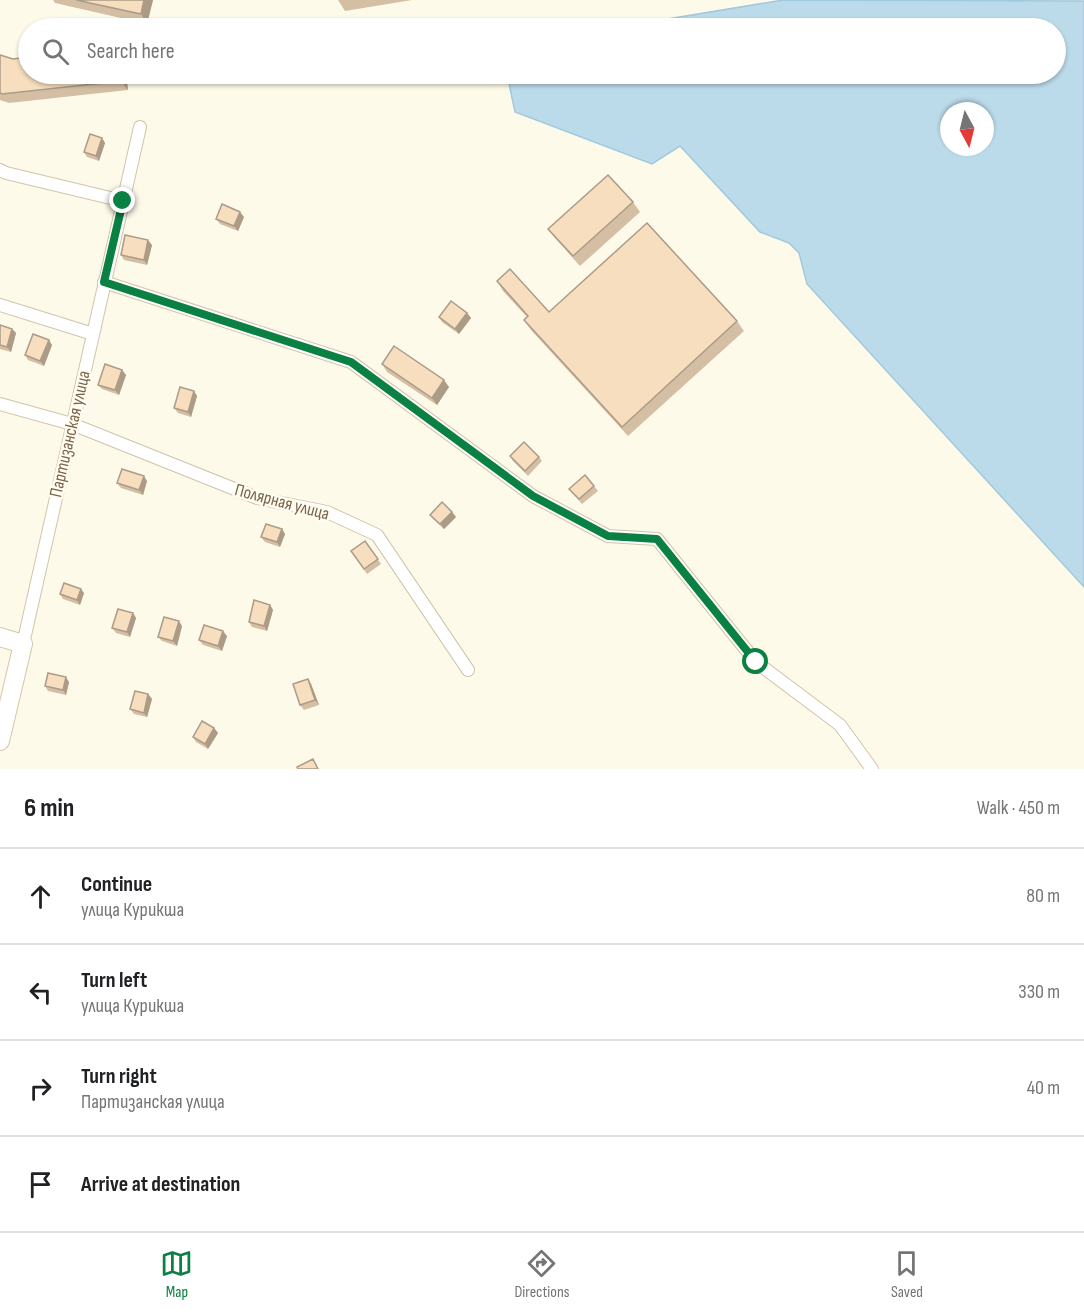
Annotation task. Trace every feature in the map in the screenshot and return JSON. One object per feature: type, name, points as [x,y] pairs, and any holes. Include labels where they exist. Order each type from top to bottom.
[{"type":"street","name":"Партизанская улица","points":[[0,741],[140,127]]},
{"type":"street","points":[[0,170],[123,201]]},
{"type":"street","points":[[104,282],[351,362],[533,496],[608,536],[657,539],[756,662],[840,725],[872,769]]},
{"type":"street","points":[[0,305],[93,334]]},
{"type":"street","name":"Полярная улица","points":[[0,404],[72,424],[257,498],[327,512],[376,535],[468,670]]},
{"type":"street","points":[[0,637],[23,644]]},
{"type":"water","points":[[783,0],[1084,1],[1084,587],[807,284],[799,253],[789,243],[760,232],[680,146],[652,164],[515,112],[509,84],[1066,84],[1066,18],[674,18]]},
{"type":"building","points":[[76,0],[144,0],[141,14]]},
{"type":"building","points":[[0,55],[18,58],[18,84],[94,84],[2,94],[0,93]]},
{"type":"building","points":[[90,134],[102,138],[96,156],[84,152]]},
{"type":"building","points":[[608,175],[633,202],[573,256],[548,229]]},
{"type":"building","points":[[222,204],[240,212],[234,226],[216,219]]},
{"type":"building","points":[[647,223],[737,321],[622,427],[524,320],[528,316],[497,281],[510,269],[549,312]]},
{"type":"building","points":[[125,235],[148,240],[144,260],[121,255]]},
{"type":"building","points":[[451,301],[467,313],[455,329],[439,317]]},
{"type":"building","points":[[0,325],[12,329],[7,347],[0,345]]},
{"type":"building","points":[[33,334],[49,340],[40,361],[25,355]]},
{"type":"building","points":[[394,346],[444,380],[432,398],[382,364]]},
{"type":"building","points":[[105,364],[122,370],[115,390],[98,385]]},
{"type":"building","points":[[180,387],[194,391],[188,412],[174,408]]},
{"type":"building","points":[[524,442],[539,457],[525,471],[510,456]]},
{"type":"building","points":[[122,469],[144,476],[139,490],[117,483]]},
{"type":"building","points":[[585,475],[594,486],[579,499],[569,489]]},
{"type":"building","points":[[442,502],[452,512],[440,524],[430,515]]},
{"type":"building","points":[[266,524],[282,529],[277,542],[261,537]]},
{"type":"building","points":[[365,541],[378,559],[364,569],[351,551]]},
{"type":"building","points":[[64,583],[81,589],[77,600],[60,594]]},
{"type":"building","points":[[254,600],[270,605],[264,626],[249,622]]},
{"type":"building","points":[[118,609],[133,613],[127,632],[112,628]]},
{"type":"building","points":[[164,617],[179,621],[173,641],[158,637]]},
{"type":"building","points":[[204,625],[223,631],[218,646],[199,640]]},
{"type":"building","points":[[48,673],[66,677],[63,690],[45,686]]},
{"type":"building","points":[[308,679],[315,700],[300,705],[293,684]]},
{"type":"building","points":[[135,691],[148,694],[144,713],[130,709]]},
{"type":"building","points":[[202,721],[214,728],[205,744],[193,737]]},
{"type":"building","points":[[313,759],[318,769],[298,769],[297,767]]},
{"type":"route","points":[[123,201],[104,282],[351,362],[533,496],[608,536],[657,539],[756,662]]}]
